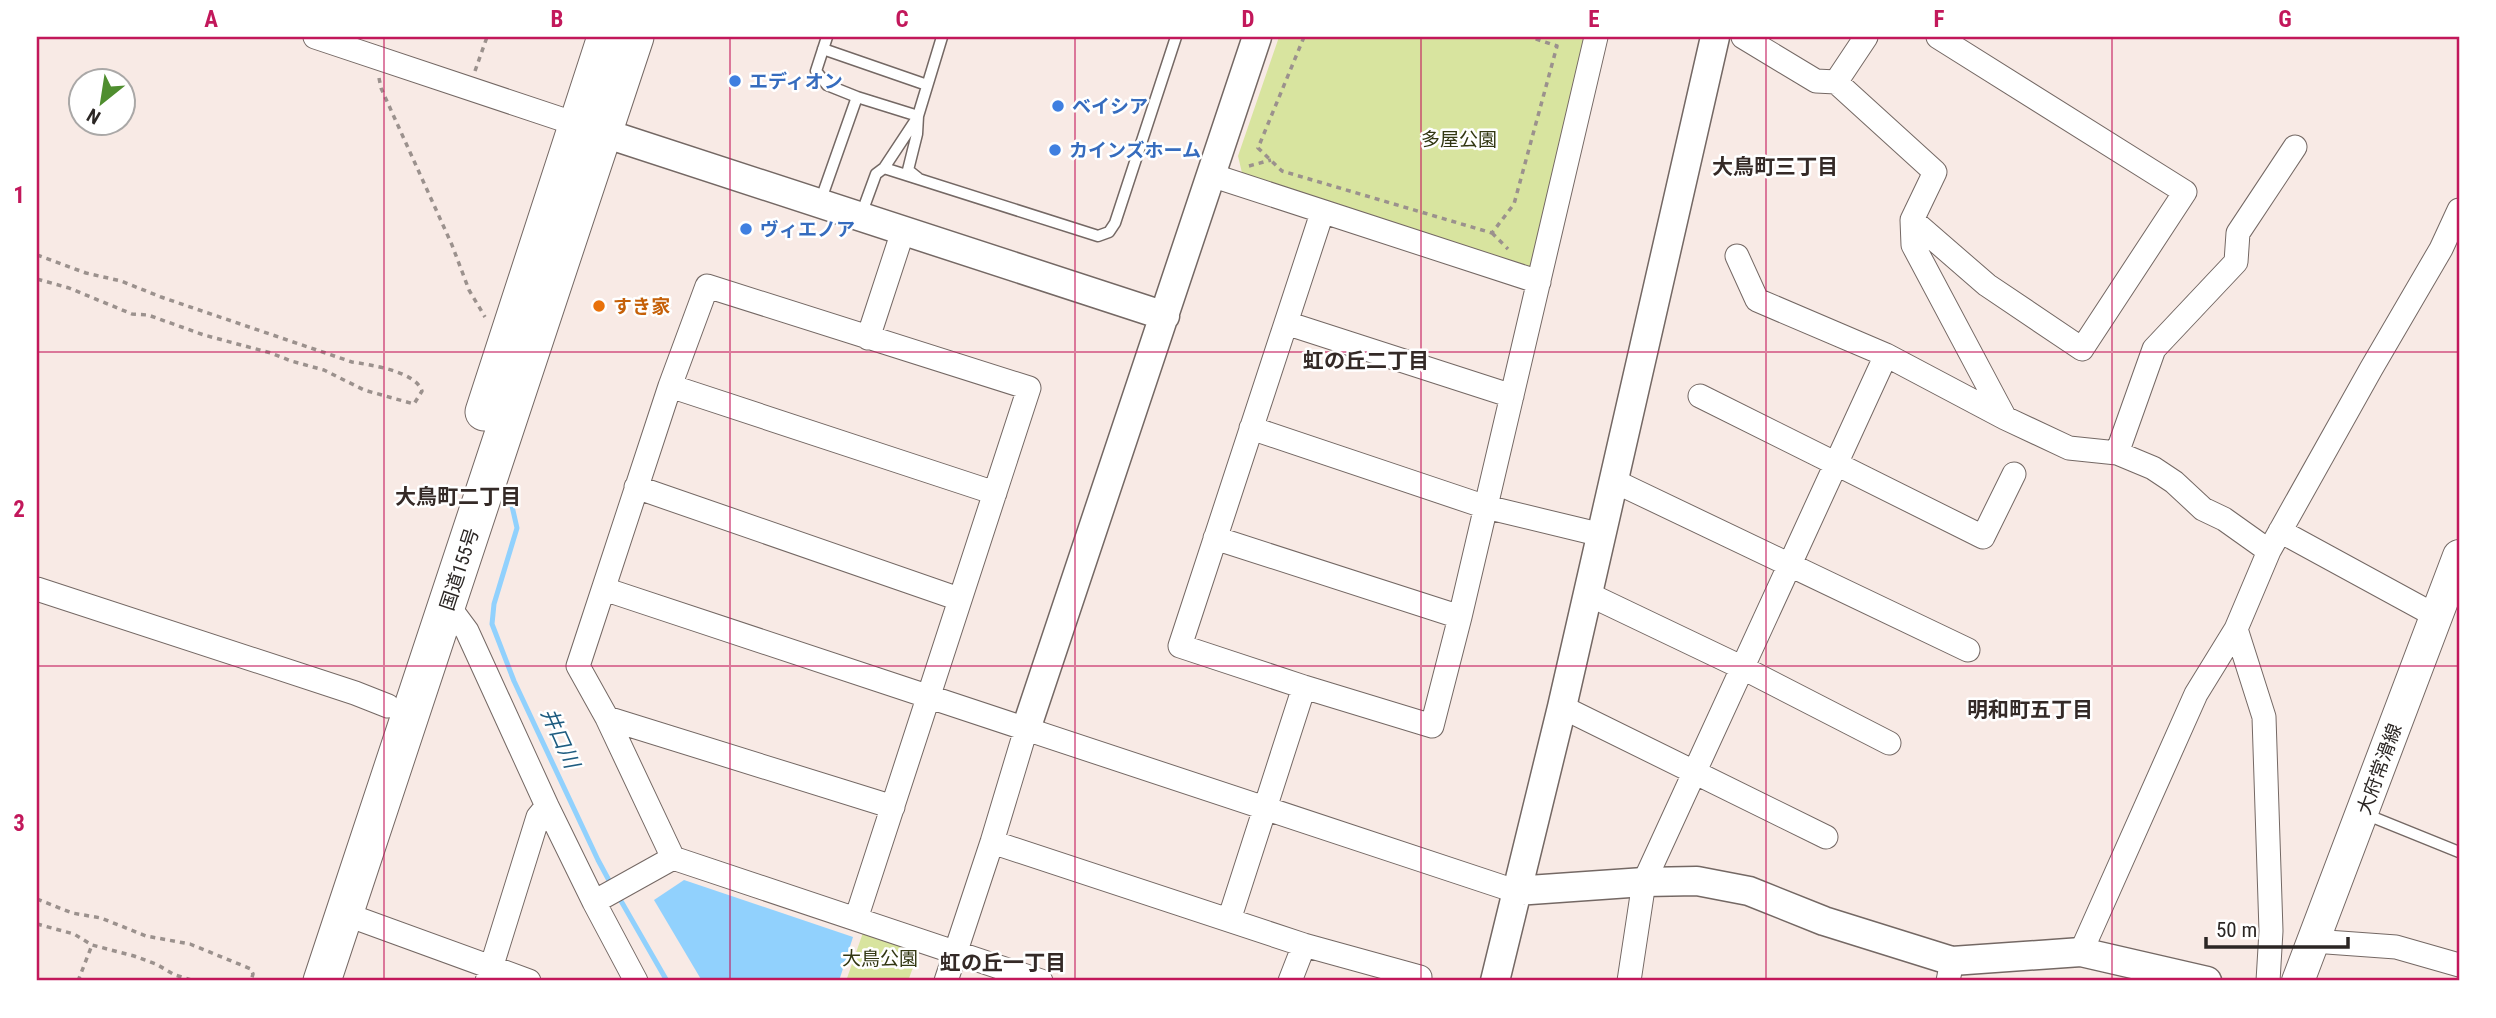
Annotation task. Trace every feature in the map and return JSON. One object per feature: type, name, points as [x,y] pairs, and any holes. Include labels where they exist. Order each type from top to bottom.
[{"type":"highway","name":"国道155号","points":[[323,981],[447,604],[591,129],[606,37]]},
{"type":"highway","name":"国道155号","points":[[297,981],[510,333],[591,129],[635,37]]},
{"type":"main road","name":"大府常滑線","points":[[2298,981],[2459,556]]},
{"type":"street","points":[[315,37],[469,90],[1165,316]]},
{"type":"street","points":[[946,981],[1026,729],[1257,37]]},
{"type":"street","points":[[1322,213],[1180,646],[1432,726],[1596,37]]},
{"type":"street","points":[[1494,981],[1562,707],[1715,37]]},
{"type":"street","points":[[1743,37],[1815,81],[1836,82],[1935,172],[1912,220],[1913,245],[2006,418]]},
{"type":"street","points":[[1836,82],[1866,37]]},
{"type":"street","points":[[1912,220],[1987,285],[2082,349],[2185,192],[1938,37]]},
{"type":"street","points":[[2117,453],[2154,349],[2236,262],[2238,233],[2295,148]]},
{"type":"street","points":[[1212,175],[1539,282]]},
{"type":"street","points":[[2081,952],[2196,694],[2236,629],[2269,551],[2441,248],[2459,210]]},
{"type":"street","points":[[868,338],[903,231]]},
{"type":"street","points":[[1737,256],[1757,300],[1886,355],[2006,418],[2070,447],[2117,453],[2153,468],[2174,482],[2203,509],[2224,519],[2269,551]]},
{"type":"street","points":[[856,919],[1029,388],[707,286],[670,386],[578,666],[607,718],[673,858],[1041,981]]},
{"type":"street","points":[[1286,323],[1512,396]]},
{"type":"street","points":[[1629,981],[1644,882],[1886,355]]},
{"type":"street","points":[[670,386],[995,493]]},
{"type":"street","points":[[1700,396],[1983,537],[2014,474]]},
{"type":"street","points":[[1251,428],[1486,507],[1602,535]]},
{"type":"street","points":[[1614,481],[1968,650]]},
{"type":"street","points":[[636,487],[959,599]]},
{"type":"street","points":[[2280,531],[2436,616]]},
{"type":"street","points":[[1215,538],[1460,617]]},
{"type":"street","points":[[37,589],[342,688],[388,706]]},
{"type":"street","points":[[604,589],[1516,891],[1697,881],[1749,891],[1950,971],[2081,952],[2207,981]]},
{"type":"street","points":[[1588,594],[1743,667],[1889,743]]},
{"type":"street","points":[[447,604],[467,631],[547,806],[636,981]]},
{"type":"street","points":[[2236,629],[2264,717],[2270,918],[2268,981]]},
{"type":"street","points":[[1229,920],[1304,687]]},
{"type":"street","points":[[1562,707],[1695,770],[1826,837]]},
{"type":"street","points":[[607,718],[893,807]]},
{"type":"street","points":[[489,975],[538,817],[547,806]]},
{"type":"street","points":[[992,842],[1304,944],[1420,977],[1418,981]]},
{"type":"street","points":[[594,902],[673,858]]},
{"type":"street","points":[[345,914],[489,975],[529,981]]},
{"type":"street","points":[[2313,941],[2396,947],[2459,965]]},
{"type":"street","points":[[1290,981],[1304,944]]},
{"type":"lane","points":[[827,37],[816,71],[827,85],[918,116]]},
{"type":"lane","points":[[884,168],[1098,236],[1109,232],[1119,211],[1176,37]]},
{"type":"lane","points":[[920,180],[908,170],[917,134],[918,116],[938,38]]},
{"type":"lane","points":[[823,49],[928,85]]},
{"type":"lane","points":[[819,204],[857,97]]},
{"type":"lane","points":[[860,218],[876,174],[884,168],[918,116]]},
{"type":"lane","points":[[2362,813],[2459,852]]},
{"type":"path","points":[[469,90],[486,37]]},
{"type":"path","points":[[1304,37],[1258,148],[1282,171],[1492,233],[1514,204],[1557,46],[1530,37]]},
{"type":"path","points":[[379,59],[381,88],[452,245],[469,290],[490,323],[510,333]]},
{"type":"path","points":[[37,256],[86,273],[121,281],[352,362],[374,365],[412,378],[419,383],[422,391],[414,404],[364,390],[324,370],[204,335],[148,315],[132,314],[89,295],[37,279]]},
{"type":"path","points":[[37,899],[72,913],[101,918],[146,936],[190,944],[251,970],[251,981]]},
{"type":"path","points":[[37,924],[74,934],[92,945],[156,964],[175,975],[195,981]]},
{"type":"path","points":[[78,981],[92,945]]},
{"type":"green space","name":"多屋公園","points":[[1279,37],[1587,37],[1535,263],[1526,268],[1242,173],[1238,156]]},
{"type":"green space","name":"大鳥公園","points":[[865,927],[921,946],[908,981],[846,981]]},
{"type":"water","points":[[684,880],[853,937],[839,981],[702,981],[654,900]]},
{"type":"waterway","name":"井口川","points":[[509,493],[517,528],[494,604],[492,624],[514,681],[612,886]]},
{"type":"waterway","name":"井口川","points":[[617,894],[667,981]]},
{"type":"place","name":"エディオン","points":[[735,81]]},
{"type":"place","name":"ベイシア","points":[[1058,106]]},
{"type":"place","name":"カインズホーム","points":[[1055,150]]},
{"type":"place","name":"ヴィエノア","points":[[746,229]]},
{"type":"place","name":"すき家","points":[[599,306]]},
{"type":"district","name":"大鳥町三丁目","points":[[1775,167]]},
{"type":"district","name":"虹の丘二丁目","points":[[1366,361]]},
{"type":"district","name":"大鳥町二丁目","points":[[458,497]]},
{"type":"district","name":"明和町五丁目","points":[[2030,710]]},
{"type":"district","name":"虹の丘一丁目","points":[[1003,963]]}]
